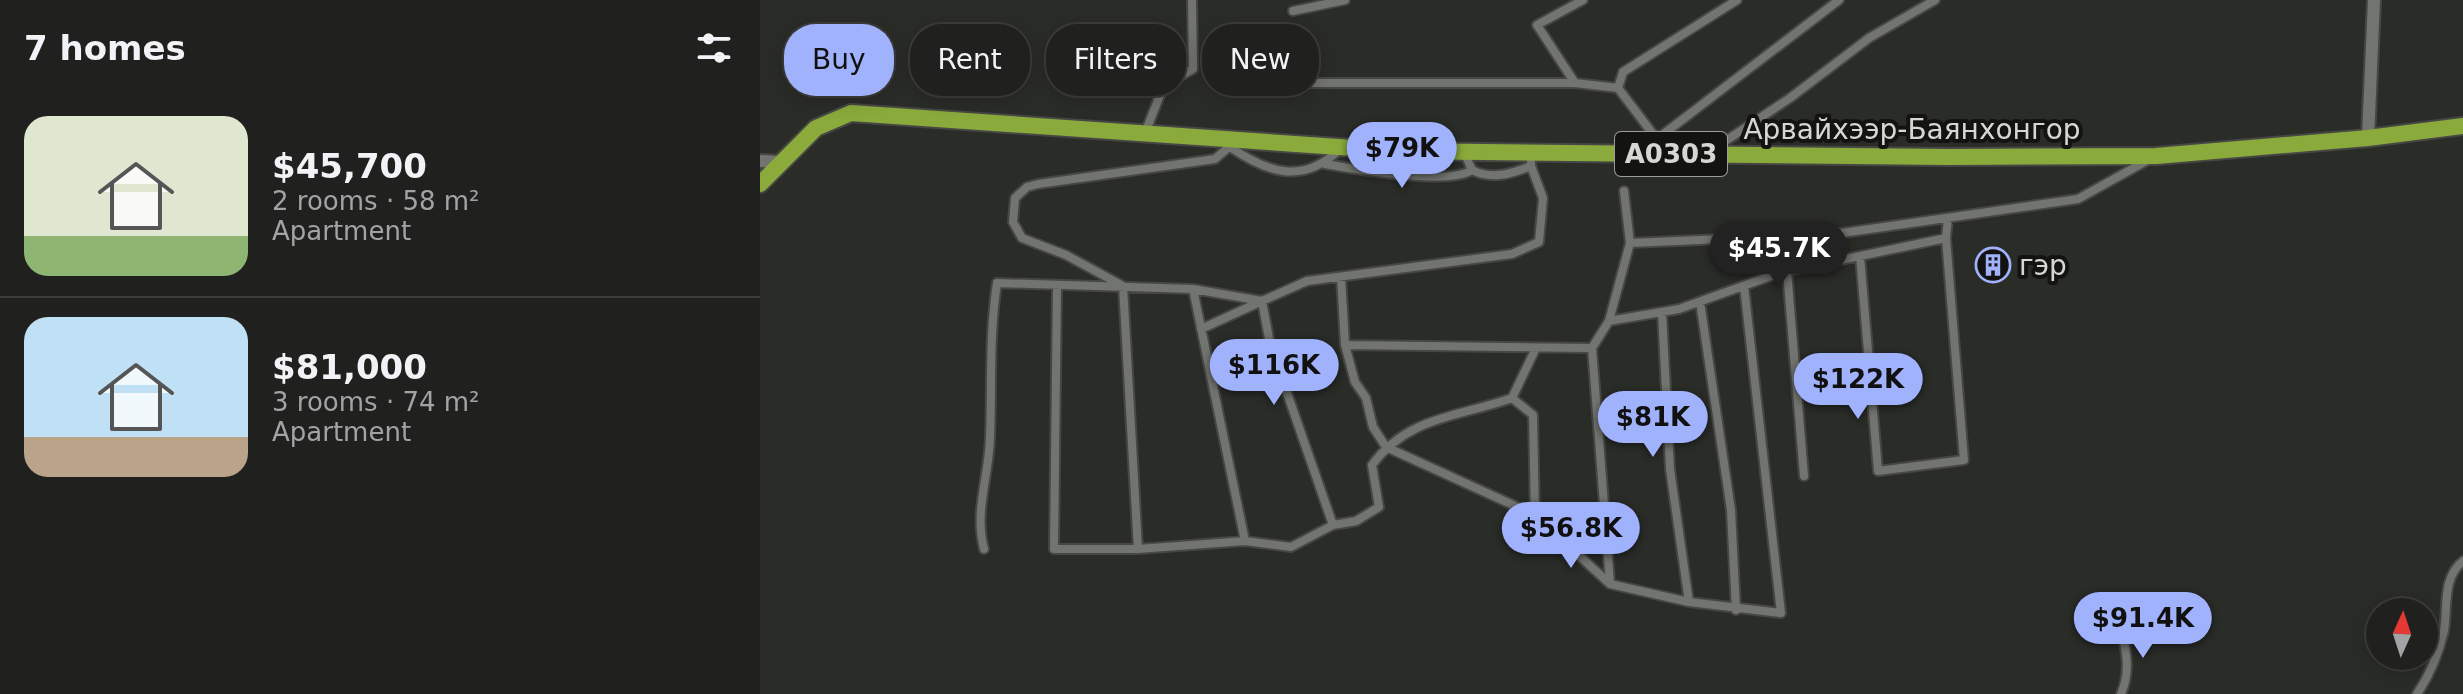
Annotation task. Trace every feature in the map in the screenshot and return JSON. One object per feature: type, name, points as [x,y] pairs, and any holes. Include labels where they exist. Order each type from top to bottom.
[{"type":"highway","name":"Арвайхээр-Баянхонгор","points":[[781,162],[816,128],[851,113],[1145,133],[1233,143],[1464,152],[1530,160],[1638,154],[2156,156],[2368,138],[2463,126]]},
{"type":"highway","name":"A0303","points":[[760,184],[781,162]]},
{"type":"street","points":[[1145,133],[1164,85],[1193,69],[1192,0]]},
{"type":"street","points":[[1293,11],[1345,0]]},
{"type":"street","points":[[1575,83],[1537,25],[1583,0]]},
{"type":"street","points":[[1618,88],[1623,72],[1737,0]]},
{"type":"street","points":[[1638,154],[1839,0]]},
{"type":"street","points":[[1705,154],[1790,98],[1869,38],[1935,0]]},
{"type":"street","points":[[2368,138],[2374,0]]},
{"type":"street","points":[[1319,83],[1575,83],[1618,88],[1656,138]]},
{"type":"street","points":[[1123,286],[1066,255],[1022,238],[1013,222],[1015,198],[1027,187],[1038,184],[1215,159],[1233,143],[1258,166],[1300,170],[1313,170],[1325,164],[1342,147]]},
{"type":"street","points":[[1201,329],[1307,281],[1512,254],[1539,242],[1543,198],[1530,160],[1510,175],[1481,175],[1472,170],[1464,152]]},
{"type":"street","points":[[1630,243],[1835,234],[2078,199],[2156,156]]},
{"type":"street","points":[[760,161],[781,162]]},
{"type":"street","points":[[1325,164],[1371,172],[1453,177],[1472,170]]},
{"type":"street","points":[[1610,584],[1592,348],[1609,321],[1630,243],[1624,191]]},
{"type":"street","points":[[1860,256],[1878,471],[1964,460],[1946,238],[1948,218]]},
{"type":"street","points":[[1609,321],[1700,302],[1787,271],[1946,238]]},
{"type":"street","points":[[1787,271],[1804,476]]},
{"type":"street","points":[[1341,277],[1345,345],[1355,382],[1366,398],[1373,427],[1386,447],[1535,515],[1610,584],[1736,610],[1781,613],[1744,286]]},
{"type":"street","points":[[984,549],[978,528],[990,442],[991,321],[997,283],[1193,289],[1262,301]]},
{"type":"street","points":[[1057,286],[1054,549],[1138,549],[1245,541],[1291,547],[1333,525],[1356,521],[1379,507],[1372,465],[1386,447],[1422,423],[1512,398],[1535,350]]},
{"type":"street","points":[[1123,286],[1138,549]]},
{"type":"street","points":[[1193,289],[1245,541]]},
{"type":"street","points":[[1262,301],[1270,344],[1333,525]]},
{"type":"street","points":[[1700,302],[1731,510],[1736,610]]},
{"type":"street","points":[[1662,312],[1670,469],[1689,602]]},
{"type":"street","points":[[1345,345],[1535,350],[1592,348]]},
{"type":"street","points":[[1512,398],[1533,415],[1535,515]]},
{"type":"street","points":[[2417,694],[2425,683],[2444,631],[2448,588],[2454,569],[2463,561]]},
{"type":"street","points":[[2120,622],[2127,657],[2127,673],[2121,694]]},
{"type":"place","name":"гэр","points":[[1993,265]]}]
